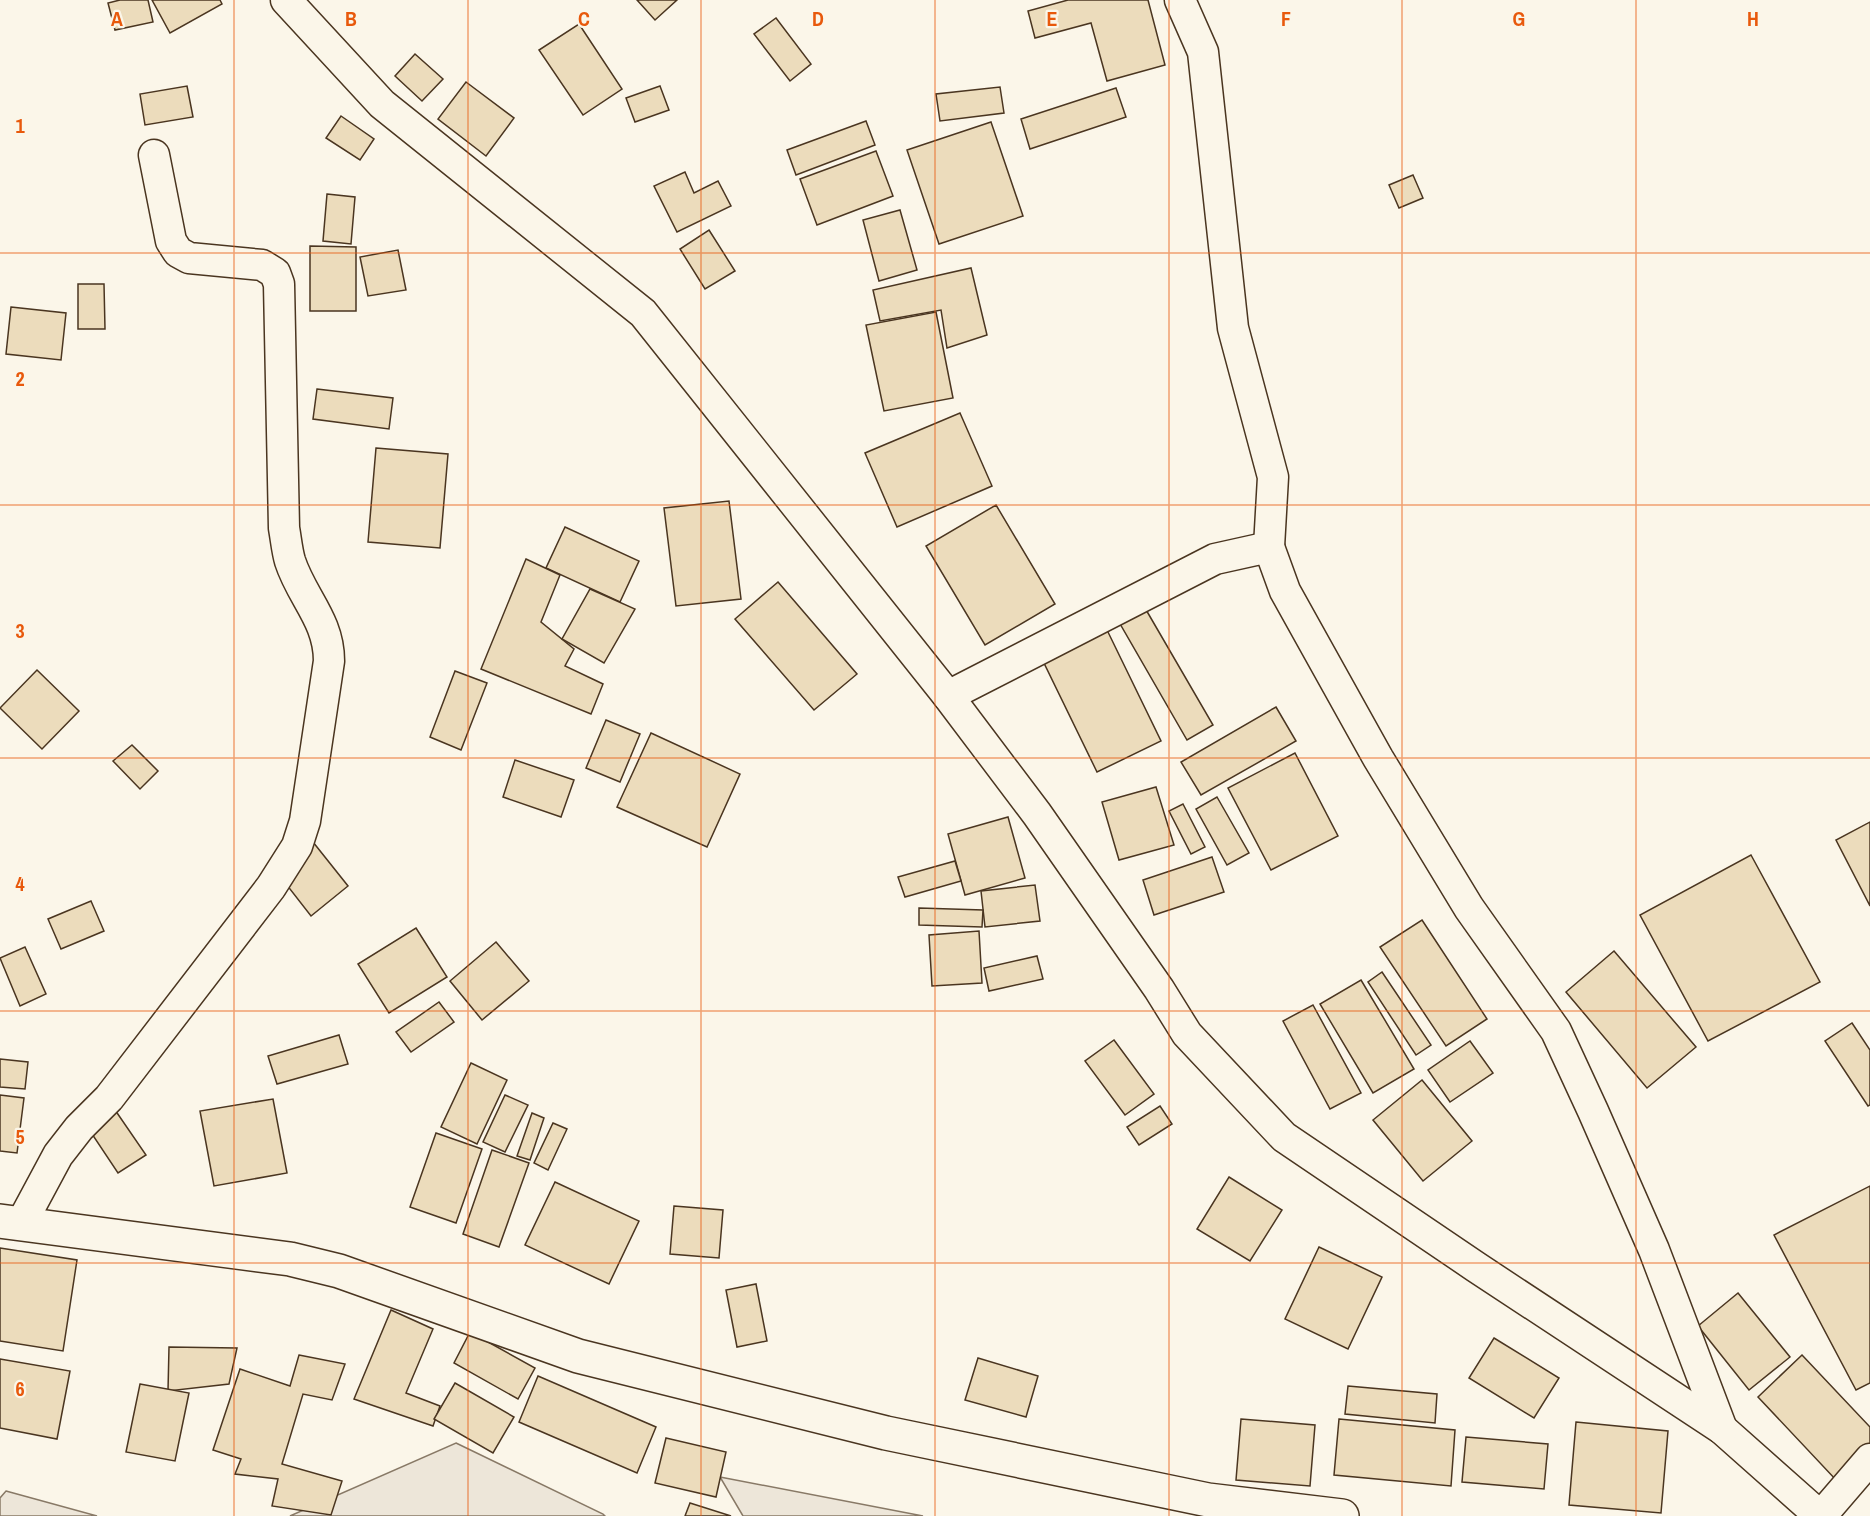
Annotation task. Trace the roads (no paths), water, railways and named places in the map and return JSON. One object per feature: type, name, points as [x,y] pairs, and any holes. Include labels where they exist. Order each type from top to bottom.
[{"type":"street","points":[[286,0],[382,104],[643,313],[948,696],[1038,814],[1152,979],[1186,1034],[1284,1137],[1722,1429],[1820,1516],[1870,1459]]},
{"type":"street","points":[[1180,0],[1203,52],[1233,328],[1273,477],[1269,547],[1285,591],[1378,758],[1469,908],[1556,1031],[1654,1250],[1722,1429]]},
{"type":"street","points":[[154,155],[171,242],[178,252],[189,258],[262,265],[275,273],[279,284],[284,528],[290,561],[325,631],[329,645],[329,661],[305,821],[297,846],[271,887],[109,1098],[79,1128],[58,1155],[10,1223],[290,1259],[339,1271],[578,1356],[886,1433],[1208,1500],[1342,1516]]},
{"type":"street","points":[[948,696],[1215,560],[1269,547]]}]
